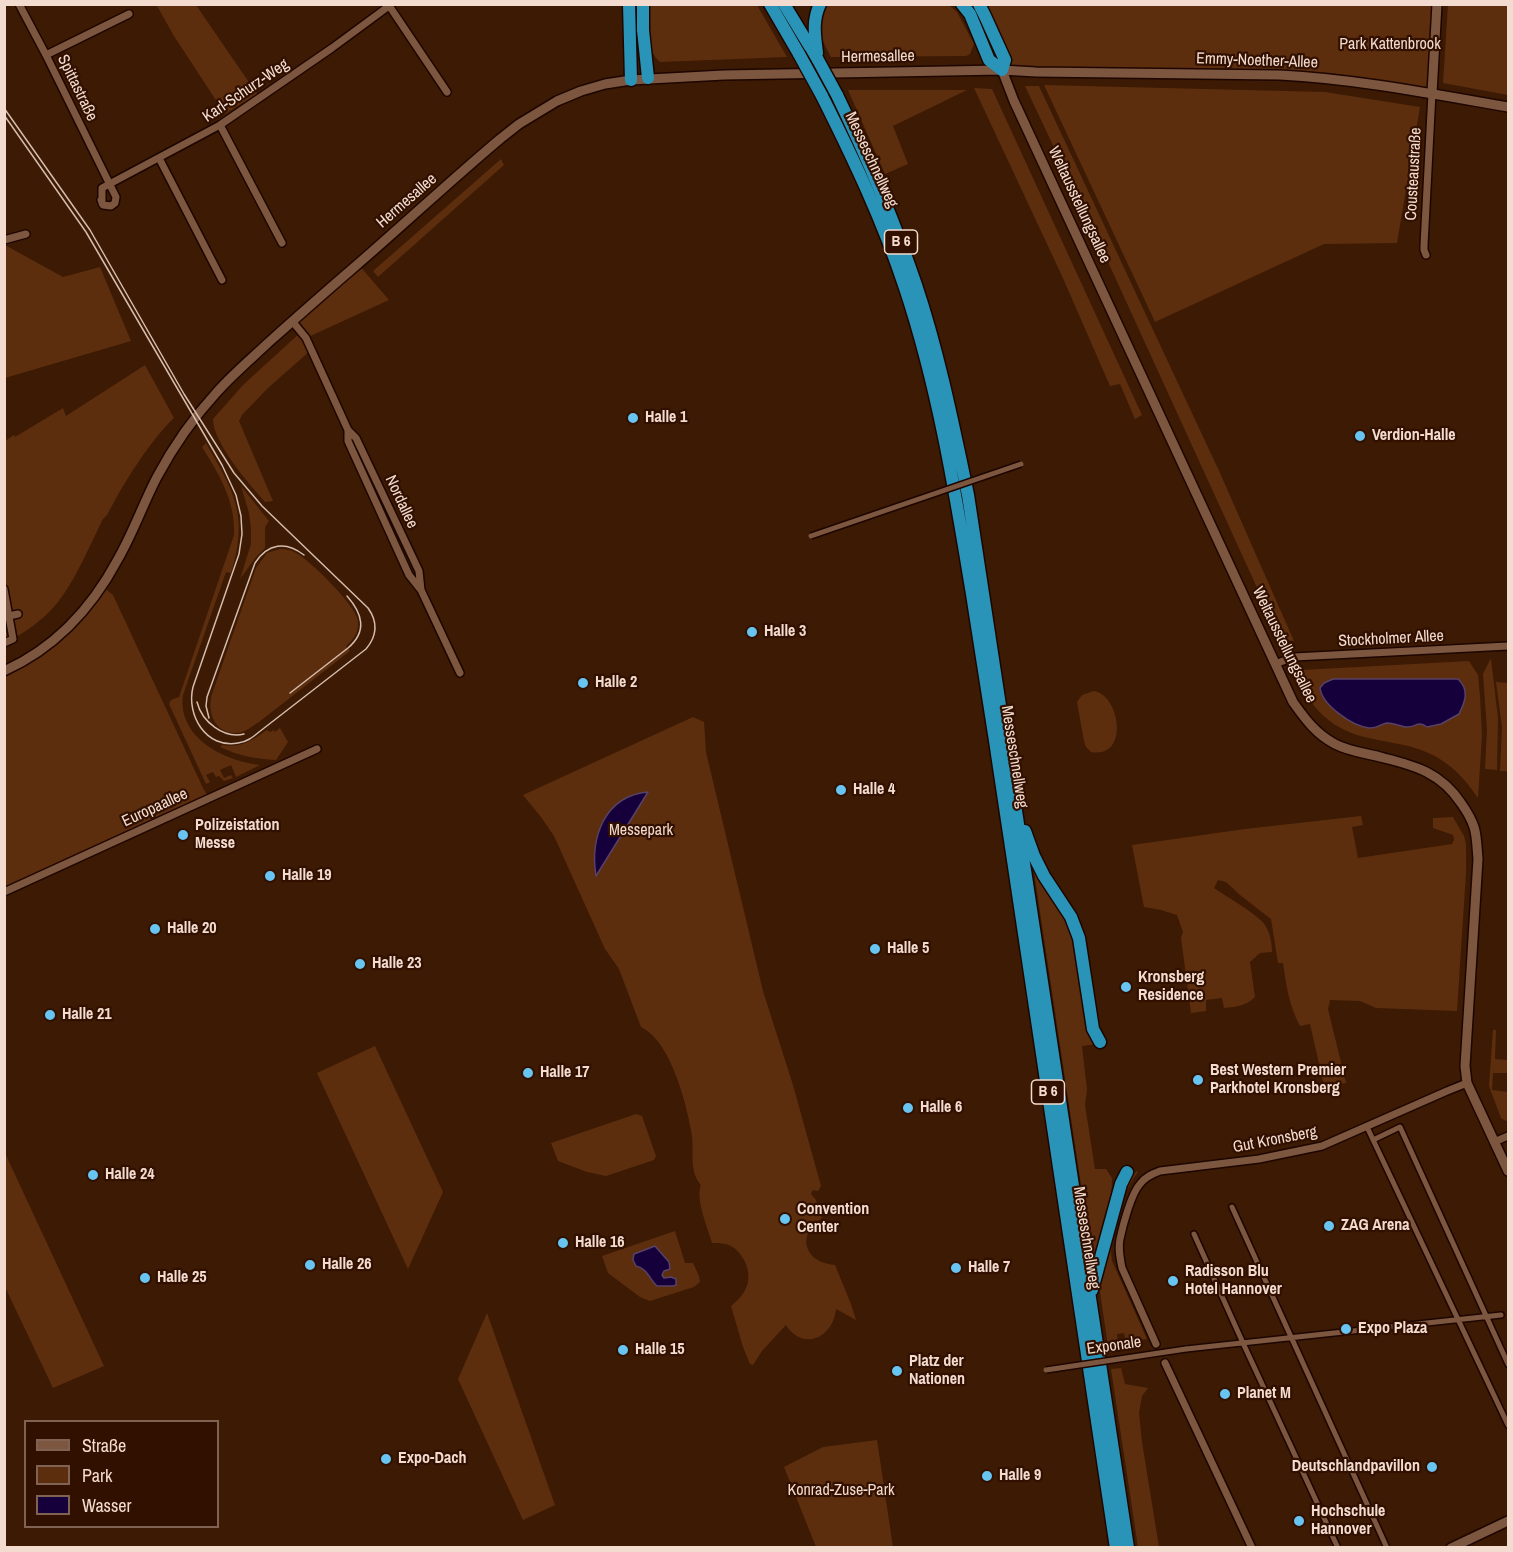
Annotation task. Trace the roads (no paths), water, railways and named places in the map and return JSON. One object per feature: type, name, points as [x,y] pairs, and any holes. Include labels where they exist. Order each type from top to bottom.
[{"type":"highway","points":[[629,4],[631,80]]},
{"type":"highway","points":[[644,4],[643,30],[648,78]]},
{"type":"highway","name":"Messeschnellweg","points":[[770,4],[822,96],[887,236],[923,348],[936,397],[967,563],[1116,1548]]},
{"type":"highway","name":"Messeschnellweg","points":[[784,4],[816,55],[875,176],[926,316],[947,395],[968,495],[1128,1548]]},
{"type":"highway","points":[[816,55],[814,26],[819,4]]},
{"type":"highway","points":[[962,4],[970,14],[989,60],[1002,70],[1005,60],[979,4]]},
{"type":"highway","points":[[1015,799],[1034,856],[1071,918],[1079,938],[1093,1029],[1100,1042]]},
{"type":"highway","points":[[1090,1297],[1121,1184],[1127,1172]]},
{"type":"main road","points":[[1432,93],[1437,4]]},
{"type":"main road","name":"Hermesallee","points":[[4,671],[44,649],[90,604],[119,558],[158,477],[183,434],[215,394],[292,321],[490,147],[519,124],[557,101],[605,84],[648,78],[1002,70]]},
{"type":"main road","name":"Emmy-Noether-Allee","points":[[1002,70],[1316,77],[1432,93],[1509,107]]},
{"type":"main road","name":"Weltausstellungsallee","points":[[1002,70],[1293,702],[1312,728],[1334,743],[1350,750],[1413,765],[1432,774],[1457,797],[1475,828],[1478,859],[1466,1058],[1467,1083],[1509,1172]]},
{"type":"main road","points":[[1451,1548],[1509,1521]]},
{"type":"street","name":"Spittastraße","points":[[18,4],[46,55],[109,184]]},
{"type":"street","points":[[389,5],[447,92]]},
{"type":"street","name":"Karl-Schurz-Weg","points":[[109,184],[220,125],[332,48],[389,5]]},
{"type":"street","points":[[46,55],[129,14]]},
{"type":"street","name":"Cousteaustraße","points":[[1426,255],[1424,245],[1432,93]]},
{"type":"street","points":[[220,125],[282,243]]},
{"type":"street","points":[[159,158],[222,280]]},
{"type":"street","points":[[109,184],[116,198],[115,203],[107,206],[101,201],[102,188],[109,184]]},
{"type":"street","points":[[4,240],[26,234]]},
{"type":"street","name":"Nordallee","points":[[292,321],[306,338],[348,430],[356,438],[419,571],[421,590],[460,673]]},
{"type":"street","points":[[810,536],[1021,464]]},
{"type":"street","points":[[4,589],[13,639],[4,643]]},
{"type":"street","points":[[9,616],[18,614]]},
{"type":"street","name":"Stockholmer Allee","points":[[1275,664],[1294,657],[1509,646]]},
{"type":"street","name":"Europaallee","points":[[4,892],[317,749]]},
{"type":"street","name":"Gut Kronsberg","points":[[1156,1344],[1122,1268],[1119,1256],[1120,1239],[1132,1197],[1149,1175],[1160,1171],[1259,1159],[1322,1146],[1467,1083]]},
{"type":"street","points":[[1367,1127],[1509,1425]]},
{"type":"street","points":[[1373,1140],[1400,1127],[1509,1364]]},
{"type":"street","points":[[1494,1142],[1509,1136]]},
{"type":"street","points":[[1232,1207],[1387,1548]]},
{"type":"street","points":[[1194,1234],[1338,1548]]},
{"type":"street","points":[[1243,1343],[1501,1315]]},
{"type":"street","name":"Exponale","points":[[1046,1370],[1243,1343]]},
{"type":"street","points":[[1166,1364],[1252,1548]]},
{"type":"water","points":[[1333,679],[1458,679],[1464,687],[1465,696],[1459,714],[1441,724],[1427,727],[1419,724],[1406,727],[1387,723],[1369,728],[1354,723],[1339,714],[1326,701],[1320,688],[1324,683]]},
{"type":"water","points":[[648,792],[596,876],[595,847],[603,821],[620,801]]},
{"type":"water","points":[[655,1246],[669,1262],[670,1269],[664,1271],[662,1275],[664,1278],[676,1279],[676,1285],[657,1286],[646,1272],[636,1266],[633,1260],[634,1254]]},
{"type":"tram line","points":[[4,108],[90,230],[184,394],[234,473],[262,506],[368,608],[373,618],[374,634],[366,649],[244,742],[216,741],[208,735],[196,719],[192,698],[193,687],[239,554],[242,534],[236,495],[222,465],[86,232],[4,115]]},
{"type":"tram line","points":[[209,718],[206,706],[207,697],[255,563],[266,551],[278,546],[291,548],[304,555]]},
{"type":"tram line","points":[[290,693],[354,642],[361,622],[347,596]]},
{"type":"tram line","points":[[197,702],[204,716],[215,727],[229,734],[244,734]]},
{"type":"place","name":"Halle 1","points":[[633,418]]},
{"type":"place","name":"Verdion-Halle","points":[[1360,436]]},
{"type":"place","name":"Halle 3","points":[[752,632]]},
{"type":"place","name":"Halle 2","points":[[583,683]]},
{"type":"place","name":"Halle 4","points":[[841,790]]},
{"type":"place","name":"Polizeistation Messe","points":[[183,835]]},
{"type":"place","name":"Halle 19","points":[[270,876]]},
{"type":"place","name":"Halle 20","points":[[155,929]]},
{"type":"place","name":"Halle 5","points":[[875,949]]},
{"type":"place","name":"Halle 23","points":[[360,964]]},
{"type":"place","name":"Kronsberg Residence","points":[[1126,987]]},
{"type":"place","name":"Halle 21","points":[[50,1015]]},
{"type":"place","name":"Halle 17","points":[[528,1073]]},
{"type":"place","name":"Best Western Premier Parkhotel Kronsberg","points":[[1198,1080]]},
{"type":"place","name":"Halle 6","points":[[908,1108]]},
{"type":"place","name":"Halle 24","points":[[93,1175]]},
{"type":"place","name":"Convention Center","points":[[785,1219]]},
{"type":"place","name":"ZAG Arena","points":[[1329,1226]]},
{"type":"place","name":"Halle 16","points":[[563,1243]]},
{"type":"place","name":"Halle 26","points":[[310,1265]]},
{"type":"place","name":"Halle 7","points":[[956,1268]]},
{"type":"place","name":"Halle 25","points":[[145,1278]]},
{"type":"place","name":"Radisson Blu Hotel Hannover","points":[[1173,1281]]},
{"type":"place","name":"Expo Plaza","points":[[1346,1329]]},
{"type":"place","name":"Halle 15","points":[[623,1350]]},
{"type":"place","name":"Platz der Nationen","points":[[897,1371]]},
{"type":"place","name":"Planet M","points":[[1225,1394]]},
{"type":"place","name":"Expo-Dach","points":[[386,1459]]},
{"type":"place","name":"Deutschlandpavillon","points":[[1432,1467]]},
{"type":"place","name":"Halle 9","points":[[987,1476]]},
{"type":"place","name":"Hochschule Hannover","points":[[1299,1521]]},
{"type":"park label","name":"Park Kattenbrook","points":[[1390,45]]},
{"type":"park label","name":"Messepark","points":[[641,831]]},
{"type":"park label","name":"Konrad-Zuse-Park","points":[[841,1491]]}]
